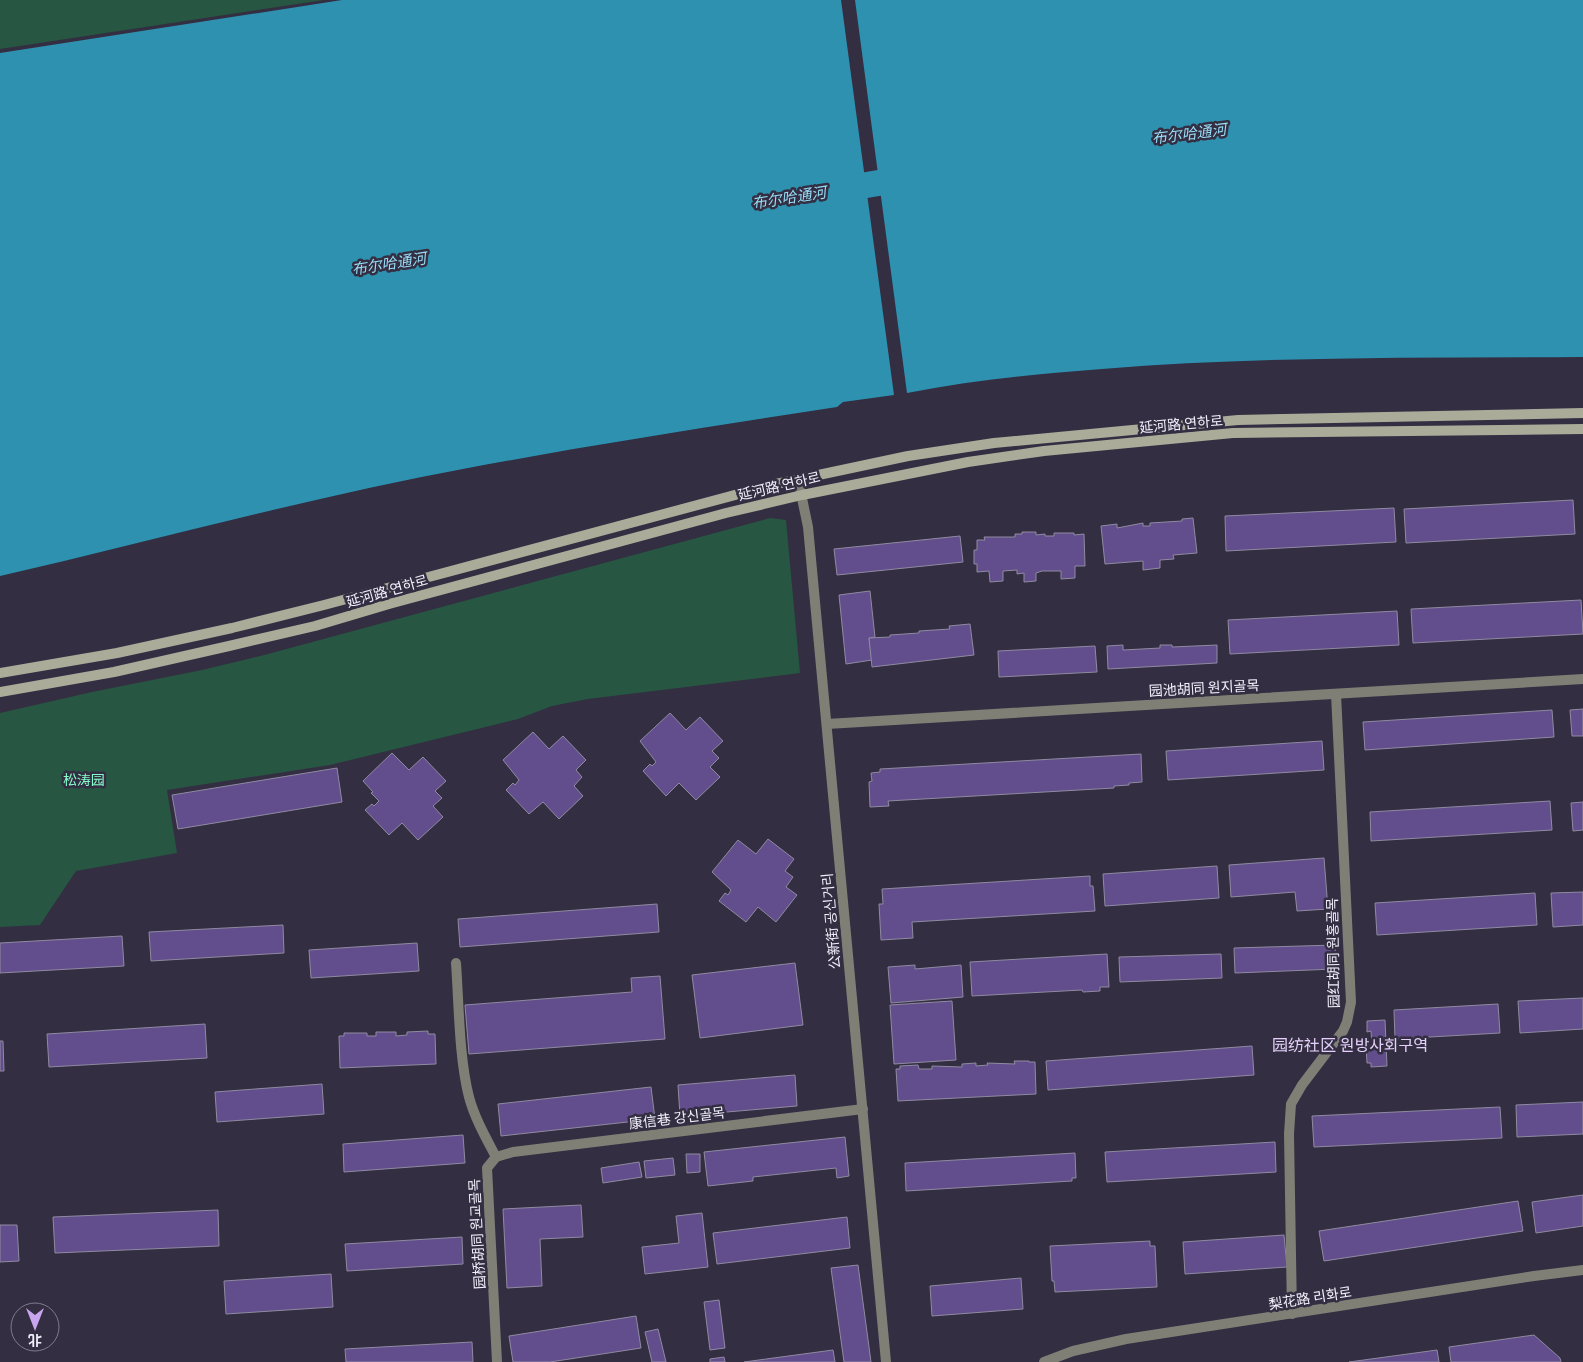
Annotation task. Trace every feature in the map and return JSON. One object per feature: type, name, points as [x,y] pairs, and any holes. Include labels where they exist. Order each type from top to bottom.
[{"type":"main road","name":"延河路 연하로","points":[[0,673],[108,654],[232,628],[776,484],[908,456],[994,443],[1238,420],[1583,414]]},
{"type":"main road","name":"延河路 연하로","points":[[0,692],[124,670],[305,628],[662,529],[802,495],[945,466],[1011,455],[1190,436],[1257,432],[1583,429]]},
{"type":"street","name":"公新街 공신거리","points":[[798,479],[808,527],[886,1362]]},
{"type":"street","name":"园池胡同 원지골목","points":[[827,724],[1583,679]]},
{"type":"street","name":"园红胡同 원홍골목","points":[[1292,1314],[1289,1134],[1291,1104],[1302,1085],[1343,1031],[1351,1002],[1336,694]]},
{"type":"street","points":[[456,963],[467,1090],[480,1126],[496,1157]]},
{"type":"street","name":"康信巷 강신골목","points":[[496,1157],[513,1152],[862,1109]]},
{"type":"street","name":"园桥胡同 원교골목","points":[[496,1157],[487,1168],[497,1362]]},
{"type":"street","name":"梨花路 리화로","points":[[1044,1362],[1073,1351],[1126,1339],[1583,1270]]},
{"type":"green space","points":[[0,0],[324,0],[0,49]]},
{"type":"green space","name":"松涛园","points":[[770,518],[786,520],[800,673],[588,699],[552,706],[518,719],[330,765],[167,790],[177,853],[76,871],[40,925],[0,927],[0,713],[268,654]]},
{"type":"water","points":[[342,0],[841,0],[894,395],[843,402],[837,407],[606,444],[409,479],[292,505],[0,576],[0,53]]},
{"type":"water","points":[[855,0],[1583,0],[1583,357],[1342,358],[1162,365],[1004,378],[955,384],[907,393]]},
{"type":"building","points":[[1573,500],[1575,534],[1406,543],[1404,509]]},
{"type":"building","points":[[1394,508],[1396,542],[1226,551],[1225,516]]},
{"type":"building","points":[[1193,518],[1197,553],[1173,555],[1174,559],[1160,560],[1160,568],[1143,570],[1143,561],[1105,564],[1101,526],[1117,524],[1117,528],[1143,523],[1143,526],[1150,526],[1150,523],[1182,521],[1182,519]]},
{"type":"building","points":[[1022,532],[1036,532],[1036,535],[1045,534],[1045,536],[1054,536],[1054,533],[1084,534],[1085,566],[1075,566],[1075,578],[1061,579],[1061,571],[1042,571],[1036,573],[1036,581],[1024,582],[1024,573],[1017,574],[1017,570],[1003,571],[1003,581],[990,582],[989,571],[977,572],[977,564],[974,564],[974,550],[977,550],[977,540],[985,540],[984,537],[1015,537],[1015,534],[1022,534]]},
{"type":"building","points":[[960,536],[963,562],[837,575],[834,549]]},
{"type":"building","points":[[870,591],[875,637],[869,638],[872,660],[846,664],[839,595]]},
{"type":"building","points":[[1581,600],[1583,634],[1413,643],[1411,609]]},
{"type":"building","points":[[1397,611],[1399,645],[1230,654],[1228,620]]},
{"type":"building","points":[[970,624],[974,655],[872,667],[869,638],[950,629],[949,626]]},
{"type":"building","points":[[1123,645],[1123,650],[1160,648],[1160,645],[1172,645],[1172,647],[1217,645],[1217,663],[1108,669],[1107,646]]},
{"type":"building","points":[[1095,646],[1097,672],[999,677],[998,651]]},
{"type":"building","points":[[1583,709],[1583,736],[1572,736],[1570,710]]},
{"type":"building","points":[[1552,710],[1554,737],[1365,750],[1363,722]]},
{"type":"building","points":[[670,713],[686,730],[700,717],[723,741],[712,751],[719,758],[710,767],[720,777],[696,800],[679,783],[666,796],[643,771],[650,764],[652,766],[656,762],[640,741]]},
{"type":"building","points":[[533,732],[549,749],[563,736],[586,760],[576,770],[582,777],[574,786],[583,796],[559,819],[543,802],[529,814],[506,790],[513,783],[515,785],[519,780],[503,760]]},
{"type":"building","points":[[1322,741],[1324,770],[1168,780],[1166,751]]},
{"type":"building","points":[[392,753],[409,770],[423,757],[446,781],[435,791],[442,798],[433,806],[443,817],[418,840],[402,823],[389,835],[365,810],[372,804],[374,806],[379,801],[363,781]]},
{"type":"building","points":[[1141,754],[1142,782],[1114,786],[1114,788],[888,801],[889,806],[870,807],[869,782],[872,781],[871,773],[880,772],[880,769]]},
{"type":"building","points":[[337,768],[342,802],[178,829],[172,795]]},
{"type":"building","points":[[1550,801],[1552,830],[1371,841],[1370,812]]},
{"type":"building","points":[[1583,802],[1583,830],[1573,831],[1571,803]]},
{"type":"building","points":[[768,839],[794,859],[785,871],[793,877],[786,887],[797,895],[776,922],[758,907],[746,922],[719,901],[725,893],[728,895],[731,890],[712,872],[738,840],[756,854]]},
{"type":"building","points":[[1324,858],[1328,909],[1297,911],[1295,892],[1231,897],[1229,865]]},
{"type":"building","points":[[1217,866],[1219,898],[1105,906],[1103,874]]},
{"type":"building","points":[[1090,876],[1090,886],[1093,886],[1095,911],[912,922],[913,938],[881,940],[879,904],[883,904],[882,889]]},
{"type":"building","points":[[1583,892],[1583,925],[1553,927],[1551,893]]},
{"type":"building","points":[[1535,893],[1537,925],[1377,935],[1375,903]]},
{"type":"building","points":[[657,904],[659,932],[460,947],[458,919]]},
{"type":"building","points":[[283,925],[284,953],[151,961],[149,932]]},
{"type":"building","points":[[122,936],[124,966],[0,973],[0,943]]},
{"type":"building","points":[[417,943],[419,971],[311,978],[309,950]]},
{"type":"building","points":[[1335,945],[1336,969],[1235,973],[1234,948]]},
{"type":"building","points":[[1107,954],[1109,987],[1100,987],[1100,991],[1083,992],[1082,990],[972,996],[970,962]]},
{"type":"building","points":[[1221,954],[1222,978],[1120,982],[1119,957]]},
{"type":"building","points":[[795,963],[803,1025],[700,1038],[692,975]]},
{"type":"building","points":[[915,965],[915,969],[961,965],[963,997],[891,1003],[888,967]]},
{"type":"building","points":[[660,976],[665,1039],[469,1054],[465,1005],[632,992],[631,978]]},
{"type":"building","points":[[1583,998],[1583,1029],[1520,1033],[1518,1001]]},
{"type":"building","points":[[952,1001],[956,1060],[894,1064],[890,1005]]},
{"type":"building","points":[[1498,1004],[1500,1033],[1395,1039],[1394,1010]]},
{"type":"building","points":[[1385,1020],[1387,1066],[1371,1067],[1371,1063],[1367,1063],[1366,1046],[1372,1045],[1371,1031],[1367,1032],[1367,1021]]},
{"type":"building","points":[[205,1024],[207,1058],[49,1067],[47,1034]]},
{"type":"building","points":[[428,1031],[428,1034],[435,1034],[436,1064],[340,1068],[339,1036],[344,1036],[344,1033],[367,1033],[367,1036],[376,1036],[376,1032],[396,1032],[396,1036],[407,1035],[407,1032]]},
{"type":"building","points":[[0,1041],[3,1041],[4,1071],[0,1071]]},
{"type":"building","points":[[1252,1046],[1254,1075],[1048,1090],[1046,1061]]},
{"type":"building","points":[[1014,1061],[1035,1062],[1036,1094],[898,1101],[896,1069],[900,1069],[900,1066],[918,1065],[919,1069],[932,1069],[932,1066],[962,1067],[962,1064],[976,1063],[976,1066],[988,1065],[987,1063],[1015,1064]]},
{"type":"building","points":[[795,1075],[797,1106],[680,1116],[678,1085]]},
{"type":"building","points":[[322,1084],[324,1114],[217,1122],[215,1092]]},
{"type":"building","points":[[651,1087],[655,1119],[501,1136],[498,1104]]},
{"type":"building","points":[[1583,1102],[1583,1134],[1517,1137],[1516,1105]]},
{"type":"building","points":[[1500,1107],[1502,1138],[1314,1147],[1312,1116]]},
{"type":"building","points":[[463,1135],[465,1163],[344,1172],[343,1144]]},
{"type":"building","points":[[845,1137],[849,1176],[837,1178],[836,1168],[753,1177],[753,1181],[708,1186],[704,1152]]},
{"type":"building","points":[[1275,1142],[1276,1172],[1107,1182],[1105,1152]]},
{"type":"building","points":[[1075,1153],[1076,1178],[1072,1178],[1072,1181],[906,1191],[905,1163]]},
{"type":"building","points":[[686,1154],[700,1154],[700,1172],[687,1173]]},
{"type":"building","points":[[673,1158],[675,1175],[646,1178],[644,1161]]},
{"type":"building","points":[[639,1162],[642,1177],[603,1183],[601,1168]]},
{"type":"building","points":[[1583,1195],[1583,1226],[1536,1233],[1532,1202]]},
{"type":"building","points":[[1518,1201],[1523,1231],[1324,1261],[1319,1231]]},
{"type":"building","points":[[581,1205],[583,1237],[540,1239],[542,1286],[507,1288],[503,1209]]},
{"type":"building","points":[[218,1210],[219,1246],[55,1253],[53,1217]]},
{"type":"building","points":[[702,1213],[708,1267],[645,1274],[642,1247],[679,1243],[676,1216]]},
{"type":"building","points":[[847,1217],[850,1248],[717,1264],[713,1233]]},
{"type":"building","points":[[0,1225],[17,1225],[19,1261],[0,1262]]},
{"type":"building","points":[[1284,1235],[1287,1267],[1185,1274],[1183,1242]]},
{"type":"building","points":[[462,1237],[463,1264],[347,1271],[345,1244]]},
{"type":"building","points":[[1150,1241],[1150,1246],[1155,1246],[1157,1287],[1055,1292],[1054,1281],[1052,1281],[1050,1246]]},
{"type":"building","points":[[858,1265],[871,1362],[844,1362],[831,1268]]},
{"type":"building","points":[[331,1274],[333,1307],[226,1314],[224,1281]]},
{"type":"building","points":[[1021,1278],[1023,1309],[932,1316],[930,1286]]},
{"type":"building","points":[[719,1300],[725,1348],[710,1350],[704,1302]]},
{"type":"building","points":[[636,1316],[641,1348],[550,1362],[513,1362],[509,1336]]},
{"type":"building","points":[[658,1329],[666,1362],[652,1362],[645,1332]]},
{"type":"building","points":[[1534,1335],[1560,1358],[1561,1362],[1451,1362],[1449,1347]]},
{"type":"building","points":[[472,1342],[473,1362],[346,1362],[345,1349]]},
{"type":"building","points":[[833,1350],[835,1362],[744,1362]]},
{"type":"building","points":[[1437,1350],[1439,1362],[1349,1362]]},
{"type":"building","points":[[724,1357],[725,1362],[710,1362],[710,1359]]},
{"type":"waterway","name":"布尔哈通河","points":[[831,191],[914,177]]},
{"type":"district","name":"园纺社区 원방사회구역","points":[[1350,1045]]}]
